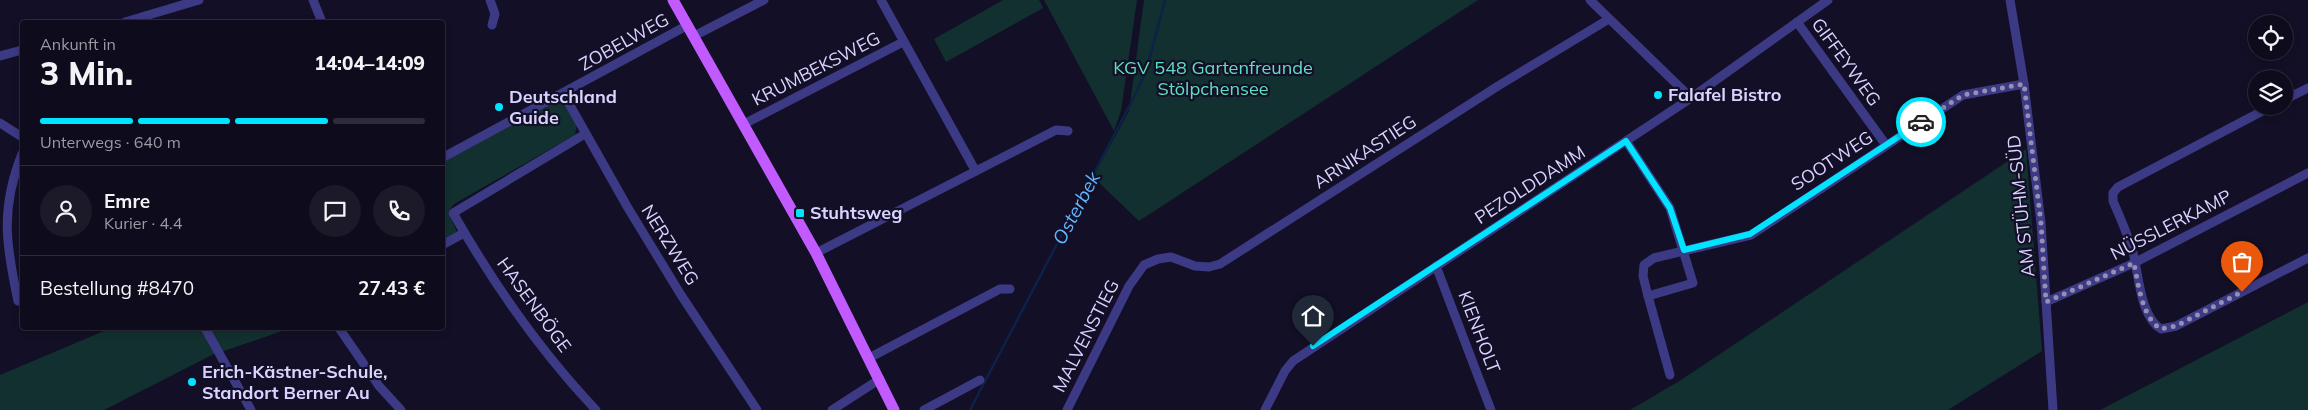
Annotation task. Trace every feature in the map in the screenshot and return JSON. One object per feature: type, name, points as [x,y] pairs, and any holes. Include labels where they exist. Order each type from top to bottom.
[{"type":"main road","points":[[673,0],[816,253],[894,410]]},
{"type":"street","points":[[140,20],[156,18],[199,0]]},
{"type":"street","points":[[313,0],[321,20]]},
{"type":"street","points":[[490,0],[495,14],[492,25]]},
{"type":"street","points":[[694,36],[764,0]]},
{"type":"street","points":[[1590,0],[1691,98]]},
{"type":"street","name":"PEZOLDDAMM","points":[[1264,410],[1285,371],[1293,361],[1691,98],[1828,0]]},
{"type":"street","name":"AM STÜHM-SÜD","points":[[2010,0],[2024,84],[2041,223],[2053,410]]},
{"type":"street","points":[[885,2],[903,42],[974,170]]},
{"type":"street","points":[[495,14],[504,19]]},
{"type":"street","name":"ARNIKASTIEG","points":[[1135,276],[1144,265],[1158,259],[1171,257],[1202,267],[1220,264],[1498,86],[1609,19]]},
{"type":"street","name":"GIFFEYWEG","points":[[1797,22],[1886,145]]},
{"type":"street","name":"ZOBELWEG","points":[[445,156],[688,25]]},
{"type":"street","name":"KRUMBEKSWEG","points":[[744,124],[903,42]]},
{"type":"street","points":[[0,56],[20,51]]},
{"type":"street","name":"SOOTWEG","points":[[1648,296],[1643,276],[1644,265],[1654,258],[1750,234],[1963,95],[2024,84]]},
{"type":"street","points":[[2293,96],[2308,88]]},
{"type":"street","name":"NERZWEG","points":[[563,94],[681,295],[757,410]]},
{"type":"street","points":[[2255,115],[2116,188],[2113,193],[2113,201],[2129,240],[2149,316],[2156,326],[2165,330],[2308,258]]},
{"type":"street","points":[[0,124],[20,136]]},
{"type":"street","points":[[816,253],[974,170],[1056,130],[1068,131]]},
{"type":"street","name":"HASENBÖGE","points":[[585,134],[453,214],[508,299],[543,347],[575,388],[596,410]]},
{"type":"street","points":[[1626,141],[1670,208],[1693,283],[1648,296],[1670,375]]},
{"type":"street","points":[[18,301],[10,263],[6,229],[7,204],[14,173],[20,159]]},
{"type":"street","name":"NÜSSLERKAMP","points":[[2046,302],[2134,263],[2308,173]]},
{"type":"street","points":[[445,244],[464,233]]},
{"type":"street","name":"KIENHOLT","points":[[1436,266],[1491,410]]},
{"type":"street","name":"MALVENSTIEG","points":[[1067,410],[1135,276]]},
{"type":"street","points":[[869,358],[1000,289],[1010,289]]},
{"type":"street","points":[[206,330],[251,410]]},
{"type":"street","points":[[340,330],[380,386],[401,410]]},
{"type":"street","points":[[832,410],[880,379]]},
{"type":"street","points":[[924,410],[980,380]]},
{"type":"green space","points":[[1003,0],[1039,0],[1043,8],[946,62],[934,39]]},
{"type":"green space","points":[[1044,0],[1137,0],[1121,111],[1114,131]]},
{"type":"green space","name":"KGV 548 Gartenfreunde Stölpchensee","points":[[1144,0],[1478,0],[1139,221],[1093,177],[1129,111]]},
{"type":"green space","points":[[558,100],[565,103],[577,124],[575,135],[454,204],[448,212],[457,232],[445,239],[445,161]]},
{"type":"green space","points":[[2026,149],[2042,351],[1948,410],[1630,410],[1681,380]]},
{"type":"green space","points":[[2308,302],[2308,410],[2100,410]]},
{"type":"green space","points":[[106,330],[285,330],[212,355],[104,410],[0,410],[0,375]]},
{"type":"waterway","name":"Osterbek","points":[[970,410],[1146,72],[1165,0]]},
{"type":"way so far","points":[[1921,122],[1963,95],[2024,84],[2041,223],[2046,302],[2134,263],[2147,309],[2152,321],[2161,329],[2165,330],[2176,326],[2242,292]]},
{"type":"place","name":"Falafel Bistro","points":[[1658,95]]},
{"type":"place","name":"Deutschland Guide","points":[[499,107]]},
{"type":"place","name":"Stuhtsweg","points":[[800,213]]},
{"type":"place","name":"Erich-Kästner-Schule, Standort Berner Au","points":[[192,382]]},
{"type":"route","points":[[1313,346],[1626,141],[1670,208],[1684,250],[1750,234],[1921,122]]}]
